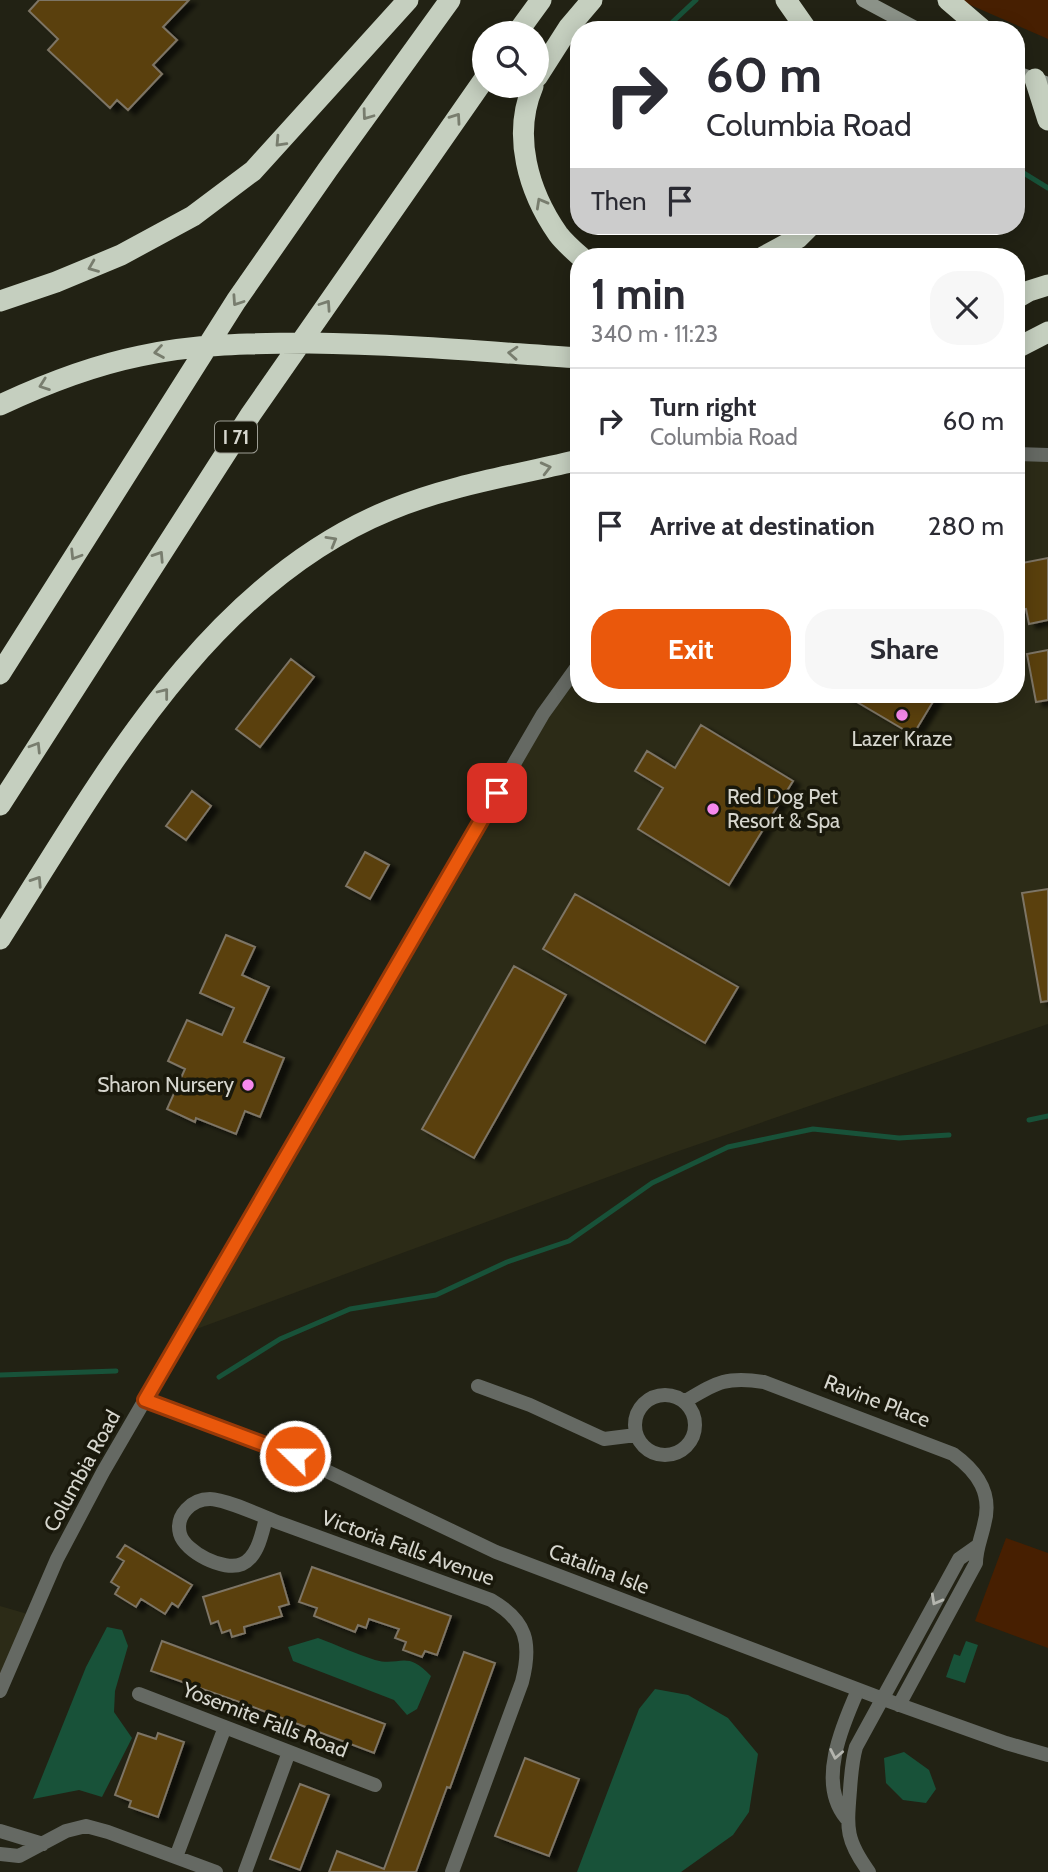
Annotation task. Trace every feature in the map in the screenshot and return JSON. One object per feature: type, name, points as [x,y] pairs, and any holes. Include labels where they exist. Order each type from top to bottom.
[{"type":"highway","points":[[0,301],[56,282],[121,255],[193,216],[253,172],[408,0]]},
{"type":"highway","points":[[0,674],[236,301],[450,0]]},
{"type":"highway","points":[[526,21],[541,0]]},
{"type":"highway","points":[[574,21],[592,0]]},
{"type":"highway","points":[[786,0],[801,21]]},
{"type":"highway","points":[[948,0],[972,21]]},
{"type":"highway","points":[[549,58],[570,26]]},
{"type":"highway","points":[[1033,79],[1048,120]]},
{"type":"highway","name":"I 71","points":[[0,805],[251,414],[472,97]]},
{"type":"highway","points":[[529,98],[523,118],[524,151],[535,192],[559,234],[572,248]]},
{"type":"highway","points":[[779,248],[800,235]]},
{"type":"highway","points":[[1031,291],[1048,268]]},
{"type":"highway","points":[[1025,344],[1048,332]]},
{"type":"highway","points":[[0,405],[31,390],[89,369],[162,352],[224,345],[348,344],[570,357]]},
{"type":"highway","points":[[0,939],[90,798],[161,696],[218,631],[264,588],[324,545],[390,510],[457,488],[570,462]]},
{"type":"main road","points":[[863,0],[902,21]]},
{"type":"street","points":[[1025,454],[1048,455]]},
{"type":"street","name":"Columbia Road","points":[[0,1691],[57,1559],[145,1400],[543,713],[570,676]]},
{"type":"street","name":"Ravine Place","points":[[684,1402],[717,1382],[739,1378],[764,1382],[953,1454],[973,1470],[985,1492],[987,1516],[976,1548],[976,1563],[899,1705]]},
{"type":"street","points":[[478,1386],[530,1405],[604,1439],[636,1435]]},
{"type":"street","points":[[668,1395],[684,1402],[694,1418],[695,1429],[687,1447],[680,1452],[664,1456],[653,1454],[644,1448],[636,1435],[636,1417],[640,1407],[658,1396],[668,1395]]},
{"type":"street","name":"Catalina Isle","points":[[145,1400],[295,1456],[496,1552],[858,1690],[1006,1743],[1048,1755]]},
{"type":"street","name":"Victoria Falls Avenue","points":[[266,1518],[251,1556],[241,1564],[226,1566],[198,1556],[180,1535],[179,1521],[185,1510],[199,1500],[212,1498],[491,1600],[508,1610],[520,1625],[527,1642],[522,1682],[452,1872]]},
{"type":"street","name":"Ravine Place","points":[[846,1818],[856,1747],[959,1559],[976,1548]]},
{"type":"street","points":[[858,1690],[837,1745],[833,1770],[834,1796],[838,1808],[846,1818],[851,1839],[869,1872]]},
{"type":"street","name":"Yosemite Falls Road","points":[[139,1694],[375,1785]]},
{"type":"street","points":[[176,1857],[225,1727]]},
{"type":"street","points":[[245,1872],[289,1752]]},
{"type":"street","points":[[0,1854],[19,1856],[66,1831],[86,1826],[209,1871]]},
{"type":"street","points":[[0,1831],[43,1844]]},
{"type":"shaded area","points":[[959,0],[1048,0],[1048,39],[1025,29],[1025,21],[1007,21]]},
{"type":"shaded area","points":[[1025,454],[1048,455],[1048,1024],[670,1154],[183,1334],[570,679],[570,703],[1025,703]]},
{"type":"shaded area","points":[[1006,1538],[1048,1553],[1048,1648],[975,1621]]},
{"type":"shaded area","points":[[0,1606],[31,1615],[0,1691]]},
{"type":"shaded area","points":[[107,1627],[122,1630],[128,1646],[115,1691],[114,1712],[132,1738],[102,1797],[79,1790],[33,1799],[86,1667]]},
{"type":"shaded area","points":[[318,1638],[375,1660],[409,1661],[422,1668],[431,1676],[417,1709],[407,1715],[394,1700],[293,1661],[288,1647]]},
{"type":"shaded area","points":[[966,1641],[978,1645],[965,1683],[946,1677],[954,1654],[960,1656]]},
{"type":"shaded area","points":[[655,1689],[688,1695],[728,1718],[758,1754],[749,1812],[733,1835],[681,1872],[577,1872],[639,1709]]},
{"type":"shaded area","points":[[904,1752],[929,1770],[936,1789],[926,1803],[903,1800],[886,1783],[884,1758]]},
{"type":"building","points":[[39,0],[189,0],[163,27],[177,40],[153,65],[162,74],[128,110],[117,100],[110,108],[48,50],[58,39],[29,11]]},
{"type":"building","points":[[1048,558],[1048,620],[1029,624],[1025,609],[1025,562]]},
{"type":"building","points":[[1048,650],[1048,700],[1036,702],[1027,654]]},
{"type":"building","points":[[291,659],[314,677],[260,747],[236,729]]},
{"type":"building","name":"Lazer Kraze","points":[[859,703],[932,703],[913,735]]},
{"type":"building","name":"Red Dog Pet Resort & Spa","points":[[701,725],[793,781],[729,885],[638,829],[663,788],[635,771],[647,751],[675,768]]},
{"type":"building","points":[[192,791],[211,806],[186,840],[166,826]]},
{"type":"building","points":[[365,852],[389,865],[370,899],[346,886]]},
{"type":"building","points":[[1048,889],[1048,1001],[1041,1002],[1022,893]]},
{"type":"building","points":[[575,894],[738,987],[705,1043],[543,949]]},
{"type":"building","points":[[226,935],[255,947],[242,975],[269,987],[244,1042],[284,1058],[260,1117],[245,1111],[236,1134],[196,1118],[195,1122],[167,1109],[185,1069],[168,1061],[187,1020],[222,1035],[234,1008],[200,993]]},
{"type":"building","points":[[514,966],[566,995],[474,1158],[422,1129]]},
{"type":"building","points":[[125,1545],[192,1585],[178,1607],[172,1603],[165,1614],[141,1599],[136,1607],[115,1594],[119,1587],[111,1582],[124,1561],[117,1557]]},
{"type":"building","points":[[312,1567],[451,1616],[437,1655],[425,1651],[422,1657],[403,1650],[406,1642],[395,1638],[399,1629],[369,1619],[366,1628],[358,1625],[355,1632],[314,1616],[317,1608],[299,1602]]},
{"type":"building","points":[[280,1573],[289,1604],[279,1607],[282,1616],[244,1627],[245,1633],[232,1637],[230,1630],[222,1633],[218,1621],[211,1624],[203,1597]]},
{"type":"building","points":[[162,1641],[385,1724],[374,1753],[151,1671]]},
{"type":"building","points":[[464,1652],[495,1663],[450,1788],[447,1787],[416,1872],[329,1872],[337,1851],[384,1869]]},
{"type":"building","points":[[138,1733],[156,1739],[158,1733],[184,1742],[158,1817],[129,1807],[131,1801],[115,1795]]},
{"type":"building","points":[[525,1758],[579,1779],[549,1856],[495,1836]]},
{"type":"building","points":[[300,1784],[329,1795],[300,1870],[270,1859]]},
{"type":"waterway","points":[[674,21],[696,0]]},
{"type":"waterway","points":[[1025,174],[1048,188]]},
{"type":"waterway","points":[[1029,1120],[1048,1116]]},
{"type":"waterway","points":[[219,1377],[280,1339],[350,1309],[436,1295],[507,1262],[569,1241],[652,1183],[728,1147],[813,1129],[899,1138],[949,1135]]},
{"type":"waterway","points":[[0,1375],[116,1371]]},
{"type":"place","name":"Lazer Kraze","points":[[902,715]]},
{"type":"place","name":"Red Dog Pet Resort & Spa","points":[[713,809]]},
{"type":"place","name":"Sharon Nursery","points":[[248,1085]]},
{"type":"route","points":[[295,1456],[145,1400],[497,793]]}]
